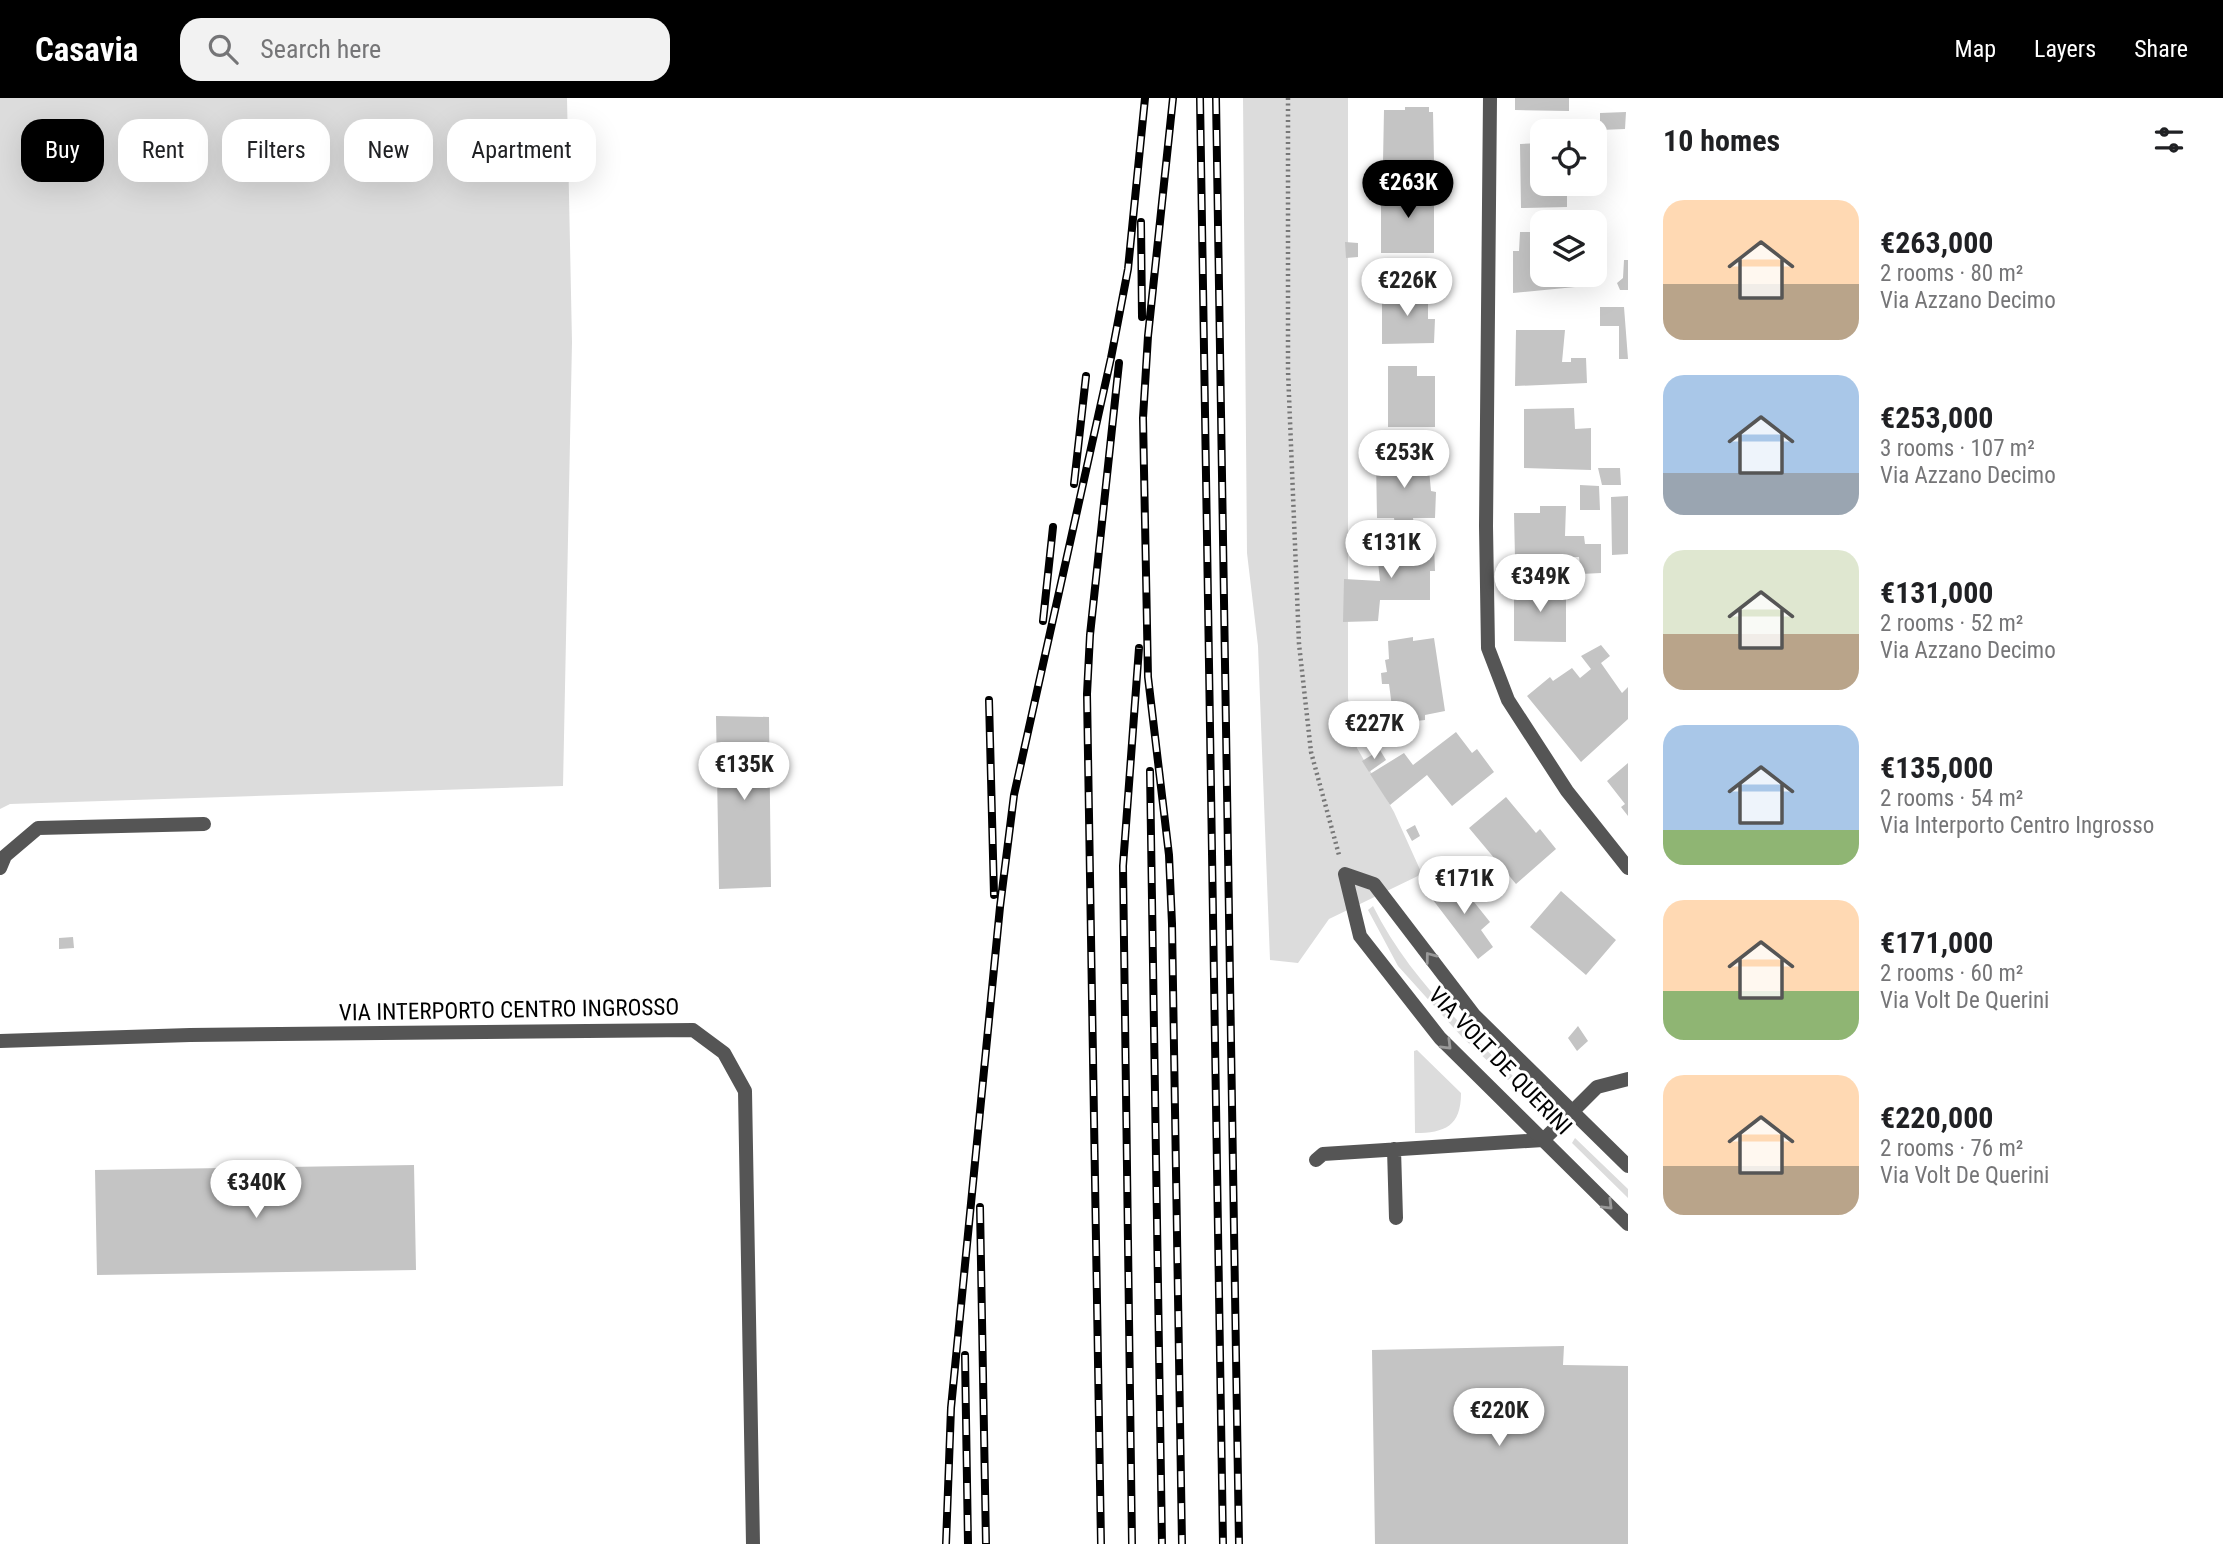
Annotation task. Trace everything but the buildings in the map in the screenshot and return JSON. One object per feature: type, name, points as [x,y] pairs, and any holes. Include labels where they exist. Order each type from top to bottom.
[{"type":"street","points":[[1490,98],[1486,526],[1488,648],[1508,700],[1567,792],[1628,868]]},
{"type":"street","points":[[0,868],[5,856],[38,828],[204,824]]},
{"type":"street","name":"VIA VOLT DE QUERINI","points":[[1345,874],[1374,884],[1474,1015],[1628,1166]]},
{"type":"street","name":"VIA VOLT DE QUERINI","points":[[1345,874],[1360,936],[1440,1038],[1628,1224]]},
{"type":"street","name":"VIA INTERPORTO CENTRO INGROSSO","points":[[0,1041],[190,1035],[693,1031],[724,1053],[745,1091],[753,1544]]},
{"type":"street","name":"VIA VOLT DE QUERINI","points":[[1572,1112],[1597,1087],[1628,1079]]},
{"type":"street","points":[[1316,1160],[1323,1154],[1543,1140],[1572,1112]]},
{"type":"street","points":[[1394,1149],[1396,1218]]},
{"type":"path","points":[[1288,98],[1288,371],[1299,645],[1311,752],[1345,874]]},
{"type":"shaded area","points":[[0,98],[567,98],[567,119],[447,119],[447,182],[569,182],[572,342],[563,786],[10,804],[0,809]]},
{"type":"shaded area","points":[[1243,98],[1348,98],[1348,698],[1357,748],[1394,812],[1422,874],[1329,919],[1298,963],[1270,960],[1258,646],[1247,553]]},
{"type":"shaded area","points":[[1373,906],[1401,954],[1418,976],[1454,1017],[1513,1076],[1508,1080],[1462,1037],[1398,966],[1368,910]]},
{"type":"shaded area","points":[[1417,1050],[1461,1093],[1458,1113],[1443,1129],[1415,1133],[1414,1051]]},
{"type":"shaded area","points":[[1575,1138],[1628,1189],[1628,1198],[1572,1143]]},
{"type":"railway","points":[[946,1544],[951,1408],[1000,907],[1014,795],[1111,358],[1128,269],[1145,98]]},
{"type":"railway","points":[[1173,98],[1148,336],[1143,418],[1148,677],[1169,855],[1172,924],[1182,1544]]},
{"type":"railway","points":[[1200,98],[1223,1544]]},
{"type":"railway","points":[[1216,98],[1239,1544]]},
{"type":"railway","points":[[1141,222],[1142,317]]},
{"type":"railway","points":[[1101,1544],[1087,694],[1090,635],[1119,363]]},
{"type":"railway","points":[[1074,484],[1086,376]]},
{"type":"railway","points":[[1043,621],[1053,527]]},
{"type":"railway","points":[[1132,1544],[1123,866],[1139,648]]},
{"type":"railway","points":[[989,700],[994,895]]},
{"type":"railway","points":[[1150,771],[1162,1544]]},
{"type":"railway","points":[[980,1207],[986,1544]]},
{"type":"railway","points":[[965,1355],[968,1544]]}]
